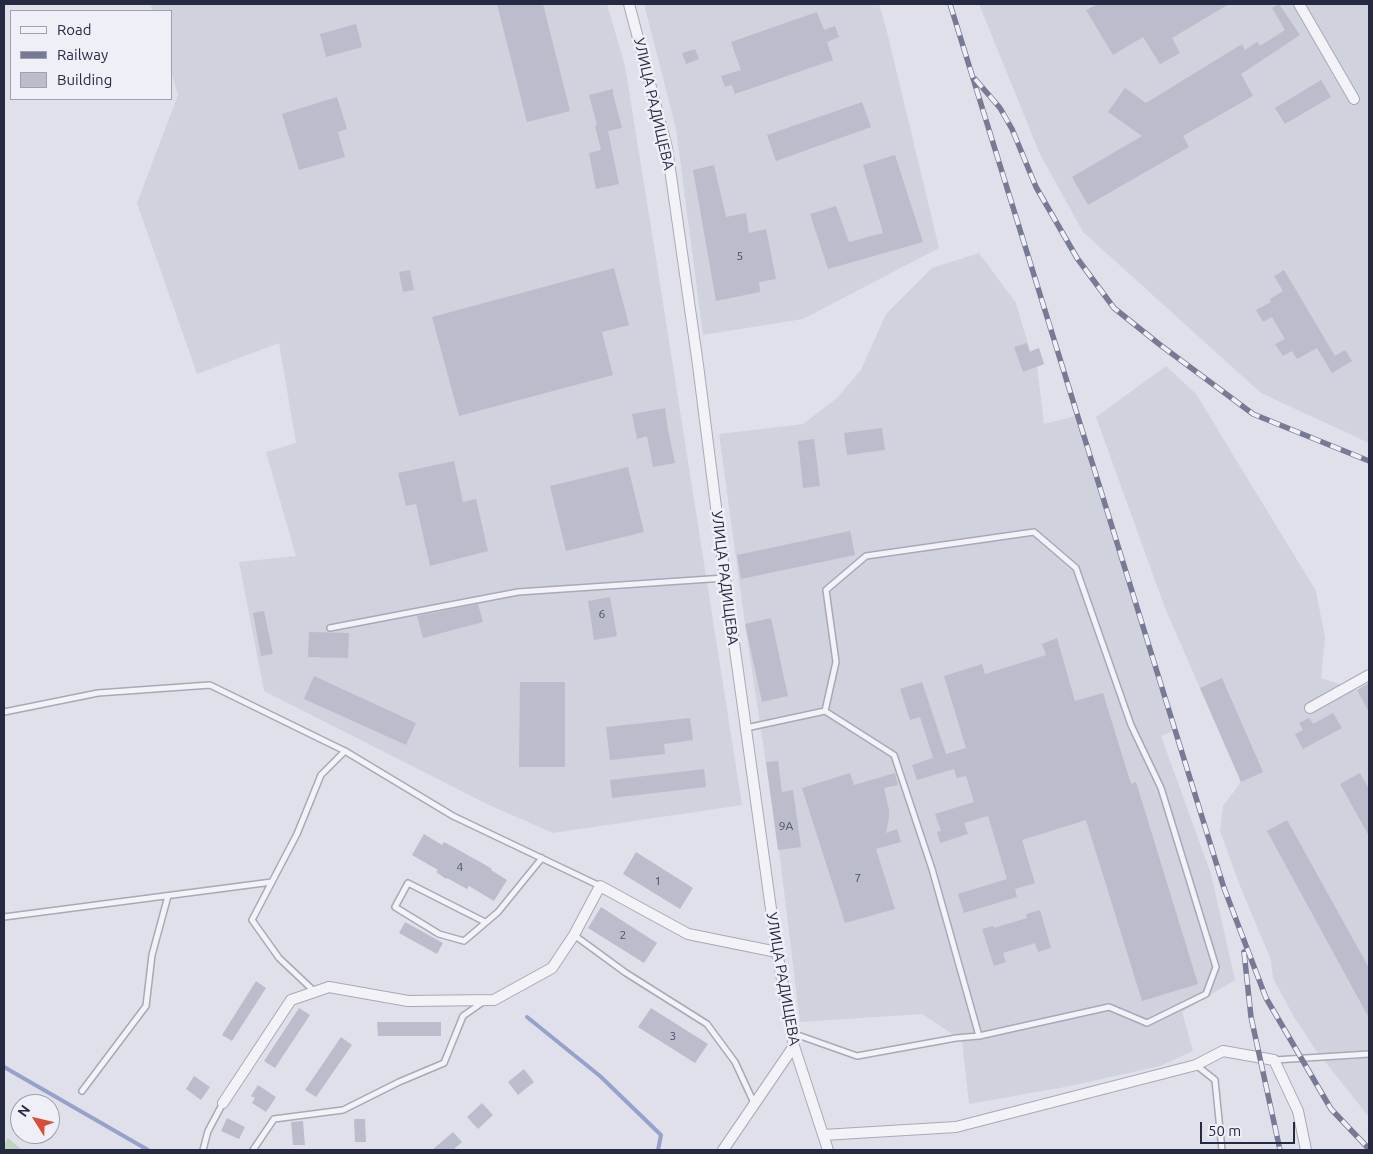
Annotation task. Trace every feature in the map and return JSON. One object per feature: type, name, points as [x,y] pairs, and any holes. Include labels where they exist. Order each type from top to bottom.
[{"type":"street","name":"УЛИЦА РАДИЩЕВА","points":[[629,4],[667,148],[777,952],[794,1046],[828,1150]]},
{"type":"street","points":[[1299,4],[1354,98]]},
{"type":"street","points":[[1310,708],[1369,675]]},
{"type":"street","points":[[223,1104],[291,1000],[329,988],[408,1001],[494,1000],[552,968],[574,935],[600,886],[688,934],[777,952]]},
{"type":"street","points":[[723,1150],[794,1046]]},
{"type":"street","points":[[823,1135],[956,1127],[1196,1065],[1222,1051],[1274,1060],[1298,1112],[1306,1150]]},
{"type":"lane","points":[[792,1032],[857,1056],[956,1038],[979,1036],[1109,1007],[1148,1023],[1206,994],[1216,967],[1161,788],[1131,725],[1076,568],[1034,532],[866,556],[826,590],[836,662],[825,711]]},
{"type":"lane","points":[[330,628],[518,592],[725,578]]},
{"type":"lane","points":[[4,712],[98,693],[210,685],[345,751],[453,816],[600,886]]},
{"type":"lane","points":[[746,728],[825,711],[894,755],[932,869],[979,1036]]},
{"type":"lane","points":[[315,992],[279,958],[252,920],[297,834],[321,775],[345,751]]},
{"type":"lane","points":[[485,922],[408,883],[395,907],[439,934],[464,941],[498,912],[542,858]]},
{"type":"lane","points":[[4,917],[272,882]]},
{"type":"lane","points":[[82,1091],[146,1006],[152,955],[168,896]]},
{"type":"lane","points":[[574,935],[626,973],[707,1024],[735,1062],[755,1103]]},
{"type":"lane","points":[[253,1150],[274,1119],[343,1110],[444,1063],[463,1016],[487,1000]]},
{"type":"lane","points":[[1274,1060],[1369,1054]]},
{"type":"lane","points":[[1196,1065],[1215,1080],[1222,1150]]},
{"type":"lane","points":[[203,1150],[208,1131],[223,1104]]},
{"type":"shaded area","points":[[150,4],[607,4],[625,66],[742,805],[553,833],[489,805],[264,691],[239,562],[296,556],[266,452],[296,443],[279,343],[197,374],[137,203],[178,95],[172,74],[172,10],[153,10]]},
{"type":"shaded area","points":[[644,4],[879,4],[939,248],[803,319],[703,335],[676,129]]},
{"type":"shaded area","points":[[979,4],[1369,4],[1369,443],[1261,393],[1083,232],[1039,152]]},
{"type":"shaded area","points":[[979,253],[1016,303],[1030,351],[1039,348],[1044,364],[1037,367],[1044,424],[1076,416],[1172,731],[1161,736],[1211,874],[1235,980],[1182,1012],[1193,1051],[1160,1066],[1065,1087],[969,1104],[962,1040],[922,1014],[800,1022],[779,850],[719,434],[803,424],[837,398],[861,370],[886,314],[932,268]]},
{"type":"shaded area","points":[[1166,366],[1196,394],[1316,591],[1325,638],[1321,678],[1357,690],[1369,683],[1369,1117],[1315,1049],[1294,1017],[1273,978],[1271,960],[1240,886],[1220,831],[1223,806],[1241,782],[1165,608],[1096,417]]},
{"type":"green space","points":[[8,1138],[10,1144],[15,1144],[22,1150],[4,1150],[4,1145]]},
{"type":"building","points":[[497,4],[543,4],[570,111],[527,122]]},
{"type":"building","points":[[1098,4],[1229,4],[1172,38],[1180,53],[1160,64],[1143,37],[1113,55],[1086,10]]},
{"type":"building","points":[[1279,4],[1300,35],[1241,74],[1253,96],[1183,136],[1189,147],[1088,205],[1072,177],[1142,136],[1108,112],[1125,88],[1146,103],[1242,44],[1245,50],[1257,42],[1260,46],[1285,30],[1272,8]]},
{"type":"building","points":[[817,12],[824,30],[835,26],[839,37],[827,42],[833,60],[735,94],[732,85],[725,87],[721,76],[741,70],[731,42]]},
{"type":"building","points":[[356,24],[362,47],[326,57],[320,34]]},
{"type":"building","points":[[695,49],[699,59],[686,64],[682,53]]},
{"type":"building","points":[[1321,80],[1331,97],[1285,124],[1275,108]]},
{"type":"building","points":[[613,89],[622,128],[608,131],[619,184],[596,189],[589,153],[601,150],[589,95]]},
{"type":"building","points":[[337,97],[347,129],[338,132],[345,157],[299,170],[282,114]]},
{"type":"building","points":[[862,102],[871,127],[776,161],[767,135]]},
{"type":"building","points":[[895,155],[923,242],[828,269],[810,214],[836,206],[849,242],[883,233],[863,165]]},
{"type":"building","points":[[714,165],[726,217],[746,213],[749,233],[766,229],[776,279],[759,282],[760,292],[716,301],[693,170]]},
{"type":"building","points":[[614,268],[629,325],[602,332],[613,375],[459,416],[432,317]]},
{"type":"building","points":[[410,270],[414,290],[403,292],[399,272]]},
{"type":"building","points":[[1284,270],[1335,356],[1345,350],[1352,361],[1332,373],[1317,348],[1297,359],[1292,351],[1283,356],[1275,344],[1285,339],[1272,317],[1263,322],[1256,310],[1271,302],[1270,299],[1283,291],[1274,276]]},
{"type":"building","points":[[1027,343],[1030,352],[1039,348],[1044,364],[1023,372],[1014,347]]},
{"type":"building","points":[[665,408],[675,463],[653,467],[647,436],[637,439],[632,414]]},
{"type":"building","points":[[882,428],[885,450],[847,455],[844,433]]},
{"type":"building","points":[[814,439],[820,486],[803,488],[798,441]]},
{"type":"building","points":[[454,461],[463,502],[476,499],[488,551],[430,566],[416,504],[406,506],[398,473]]},
{"type":"building","points":[[628,467],[644,532],[566,551],[550,486]]},
{"type":"building","points":[[850,531],[855,555],[741,579],[737,555]]},
{"type":"building","points":[[610,597],[617,636],[594,640],[588,601]]},
{"type":"building","points":[[478,604],[483,622],[423,638],[417,616]]},
{"type":"building","points":[[264,611],[273,654],[261,656],[253,613]]},
{"type":"building","points":[[771,618],[788,696],[762,702],[745,624]]},
{"type":"building","points":[[309,632],[349,633],[348,658],[308,657]]},
{"type":"building","points":[[1057,638],[1075,701],[1103,693],[1131,784],[1136,782],[1198,984],[1142,1001],[1086,820],[1022,840],[1035,883],[1015,889],[1017,897],[964,913],[958,894],[1007,879],[988,816],[964,823],[968,834],[940,843],[937,832],[941,831],[935,814],[974,802],[966,776],[957,778],[954,769],[917,780],[912,765],[933,758],[920,717],[910,720],[900,689],[922,682],[946,754],[966,748],[944,676],[982,664],[985,674],[1046,655],[1042,644]]},
{"type":"building","points":[[314,676],[416,723],[406,745],[304,699]]},
{"type":"building","points":[[1222,678],[1263,772],[1241,782],[1200,688]]},
{"type":"building","points":[[520,682],[565,682],[565,767],[519,767]]},
{"type":"building","points":[[1369,683],[1369,712],[1357,690]]},
{"type":"building","points":[[1333,713],[1342,728],[1303,749],[1295,734],[1303,730],[1299,723],[1309,718],[1313,724]]},
{"type":"building","points":[[690,718],[693,740],[664,744],[665,754],[610,760],[606,727]]},
{"type":"building","points":[[778,761],[782,792],[793,790],[801,847],[778,850],[766,762]]},
{"type":"building","points":[[704,769],[706,787],[612,798],[610,780]]},
{"type":"building","points":[[850,773],[854,785],[895,773],[898,785],[884,788],[889,810],[886,833],[897,829],[901,842],[876,849],[895,909],[845,923],[802,788]]},
{"type":"building","points":[[1360,773],[1369,789],[1369,836],[1340,784]]},
{"type":"building","points":[[1287,820],[1369,968],[1369,1018],[1267,831]]},
{"type":"building","points":[[424,834],[442,845],[444,842],[482,863],[507,880],[494,901],[469,886],[467,889],[446,879],[436,872],[438,870],[412,855]]},
{"type":"building","points":[[636,852],[693,888],[680,909],[623,874]]},
{"type":"building","points":[[601,907],[657,943],[644,963],[588,928]]},
{"type":"building","points":[[1040,910],[1051,948],[1038,952],[1035,943],[1003,953],[1006,962],[994,966],[982,929],[993,926],[994,928],[1027,918],[1026,914]]},
{"type":"building","points":[[405,922],[443,943],[437,954],[399,933]]},
{"type":"building","points":[[256,981],[266,988],[232,1041],[222,1035]]},
{"type":"building","points":[[299,1008],[310,1015],[275,1068],[264,1061]]},
{"type":"building","points":[[651,1008],[708,1044],[695,1063],[638,1027]]},
{"type":"building","points":[[377,1022],[441,1022],[441,1036],[378,1036]]},
{"type":"building","points":[[341,1037],[352,1045],[316,1097],[305,1090]]},
{"type":"building","points":[[524,1069],[534,1082],[518,1095],[508,1082]]},
{"type":"building","points":[[194,1076],[210,1087],[201,1100],[186,1089]]},
{"type":"building","points":[[258,1085],[276,1097],[266,1112],[252,1103],[255,1098],[251,1096]]},
{"type":"building","points":[[482,1103],[493,1115],[478,1129],[467,1117]]},
{"type":"building","points":[[227,1118],[245,1127],[239,1139],[221,1131]]},
{"type":"building","points":[[354,1119],[365,1119],[366,1142],[355,1142]]},
{"type":"building","points":[[303,1121],[305,1145],[293,1145],[291,1122]]},
{"type":"building","points":[[453,1132],[462,1142],[453,1150],[432,1150]]},
{"type":"waterway","points":[[527,1017],[600,1076],[661,1135],[658,1150]]},
{"type":"waterway","points":[[4,1067],[148,1150]]},
{"type":"railway","points":[[950,4],[1224,888],[1266,998],[1331,1109],[1369,1149]]},
{"type":"railway","points":[[975,79],[1000,108],[1012,129],[1036,187],[1077,258],[1114,308],[1253,414],[1369,461]]},
{"type":"railway","points":[[1244,952],[1251,1017],[1280,1150]]}]
